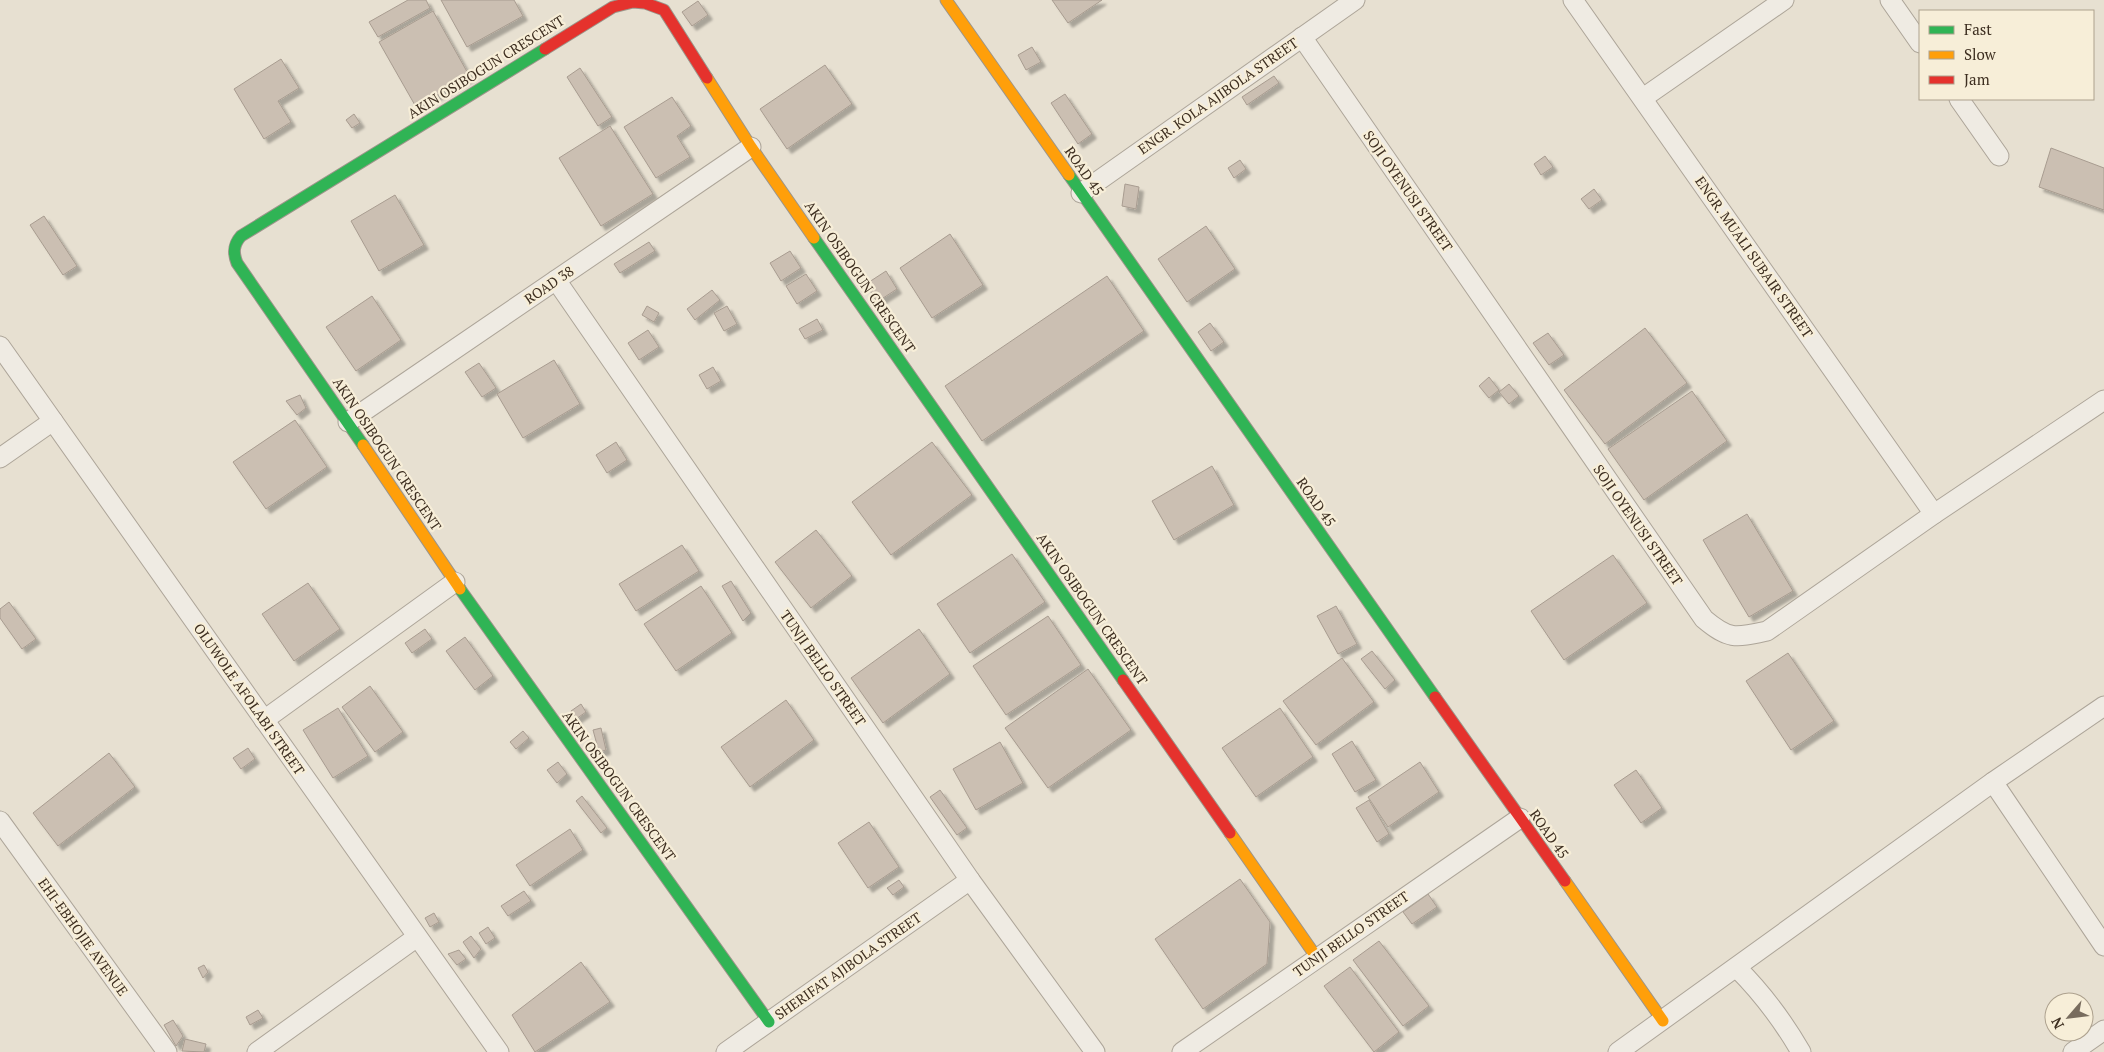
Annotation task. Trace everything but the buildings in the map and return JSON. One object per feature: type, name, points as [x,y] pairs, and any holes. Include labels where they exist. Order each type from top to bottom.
[{"type":"street","name":"AKIN OSIBOGUN CRESCENT","points":[[769,1022],[455,582],[348,422],[236,263],[234,248],[236,241],[242,236],[613,7],[629,0],[651,2],[664,10],[751,148],[1317,958]]},
{"type":"street","name":"ROAD 45","points":[[946,0],[1663,1021]]},
{"type":"street","name":"ENGR. KOLA AJIBOLA STREET","points":[[1081,193],[1355,0]]},
{"type":"street","name":"ENGR. MUALI SUBAIR STREET","points":[[1574,0],[1934,514]]},
{"type":"street","points":[[1642,98],[1784,0]]},
{"type":"street","points":[[1890,0],[1919,42]]},
{"type":"street","name":"SOJI OYENUSI STREET","points":[[1302,37],[1704,619],[1718,631],[1737,638],[1767,631],[1934,514],[2104,400]]},
{"type":"street","points":[[1960,100],[1999,156]]},
{"type":"street","name":"ROAD 38","points":[[348,422],[751,148]]},
{"type":"street","name":"TUNJI BELLO STREET","points":[[556,280],[970,880],[1095,1052]]},
{"type":"street","name":"OLUWOLE AFOLABI STREET","points":[[0,346],[499,1052]]},
{"type":"street","points":[[0,458],[53,421]]},
{"type":"street","points":[[264,720],[455,582]]},
{"type":"street","points":[[1618,1052],[1993,782],[2104,706]]},
{"type":"street","points":[[1993,782],[2104,946]]},
{"type":"street","name":"TUNJI BELLO STREET","points":[[1182,1052],[1520,818]]},
{"type":"street","name":"EHI-EBHOJIE AVENUE","points":[[0,821],[167,1052]]},
{"type":"street","name":"SHERIFAT AJIBOLA STREET","points":[[726,1052],[970,880]]},
{"type":"street","points":[[257,1052],[418,937]]},
{"type":"street","points":[[1737,968],[1761,992],[1785,1024],[1801,1052]]},
{"type":"street","points":[[2073,1052],[2104,1030]]},
{"type":"traffic: fast","points":[[363,445],[237,263],[234,252],[236,243],[241,236],[545,49]]},
{"type":"traffic: fast","points":[[1069,175],[1435,697]]},
{"type":"traffic: fast","points":[[814,238],[1123,680]]},
{"type":"traffic: fast","points":[[460,589],[769,1022]]},
{"type":"traffic: slow","points":[[946,0],[1069,175]]},
{"type":"traffic: slow","points":[[707,78],[751,147],[814,238]]},
{"type":"traffic: slow","points":[[363,445],[460,589]]},
{"type":"traffic: slow","points":[[1230,833],[1317,958]]},
{"type":"traffic: slow","points":[[1565,881],[1663,1021]]},
{"type":"traffic: jam","points":[[545,49],[613,7],[633,2],[645,3],[664,10],[707,78]]},
{"type":"traffic: jam","points":[[1123,680],[1230,833]]},
{"type":"traffic: jam","points":[[1435,697],[1565,881]]}]
